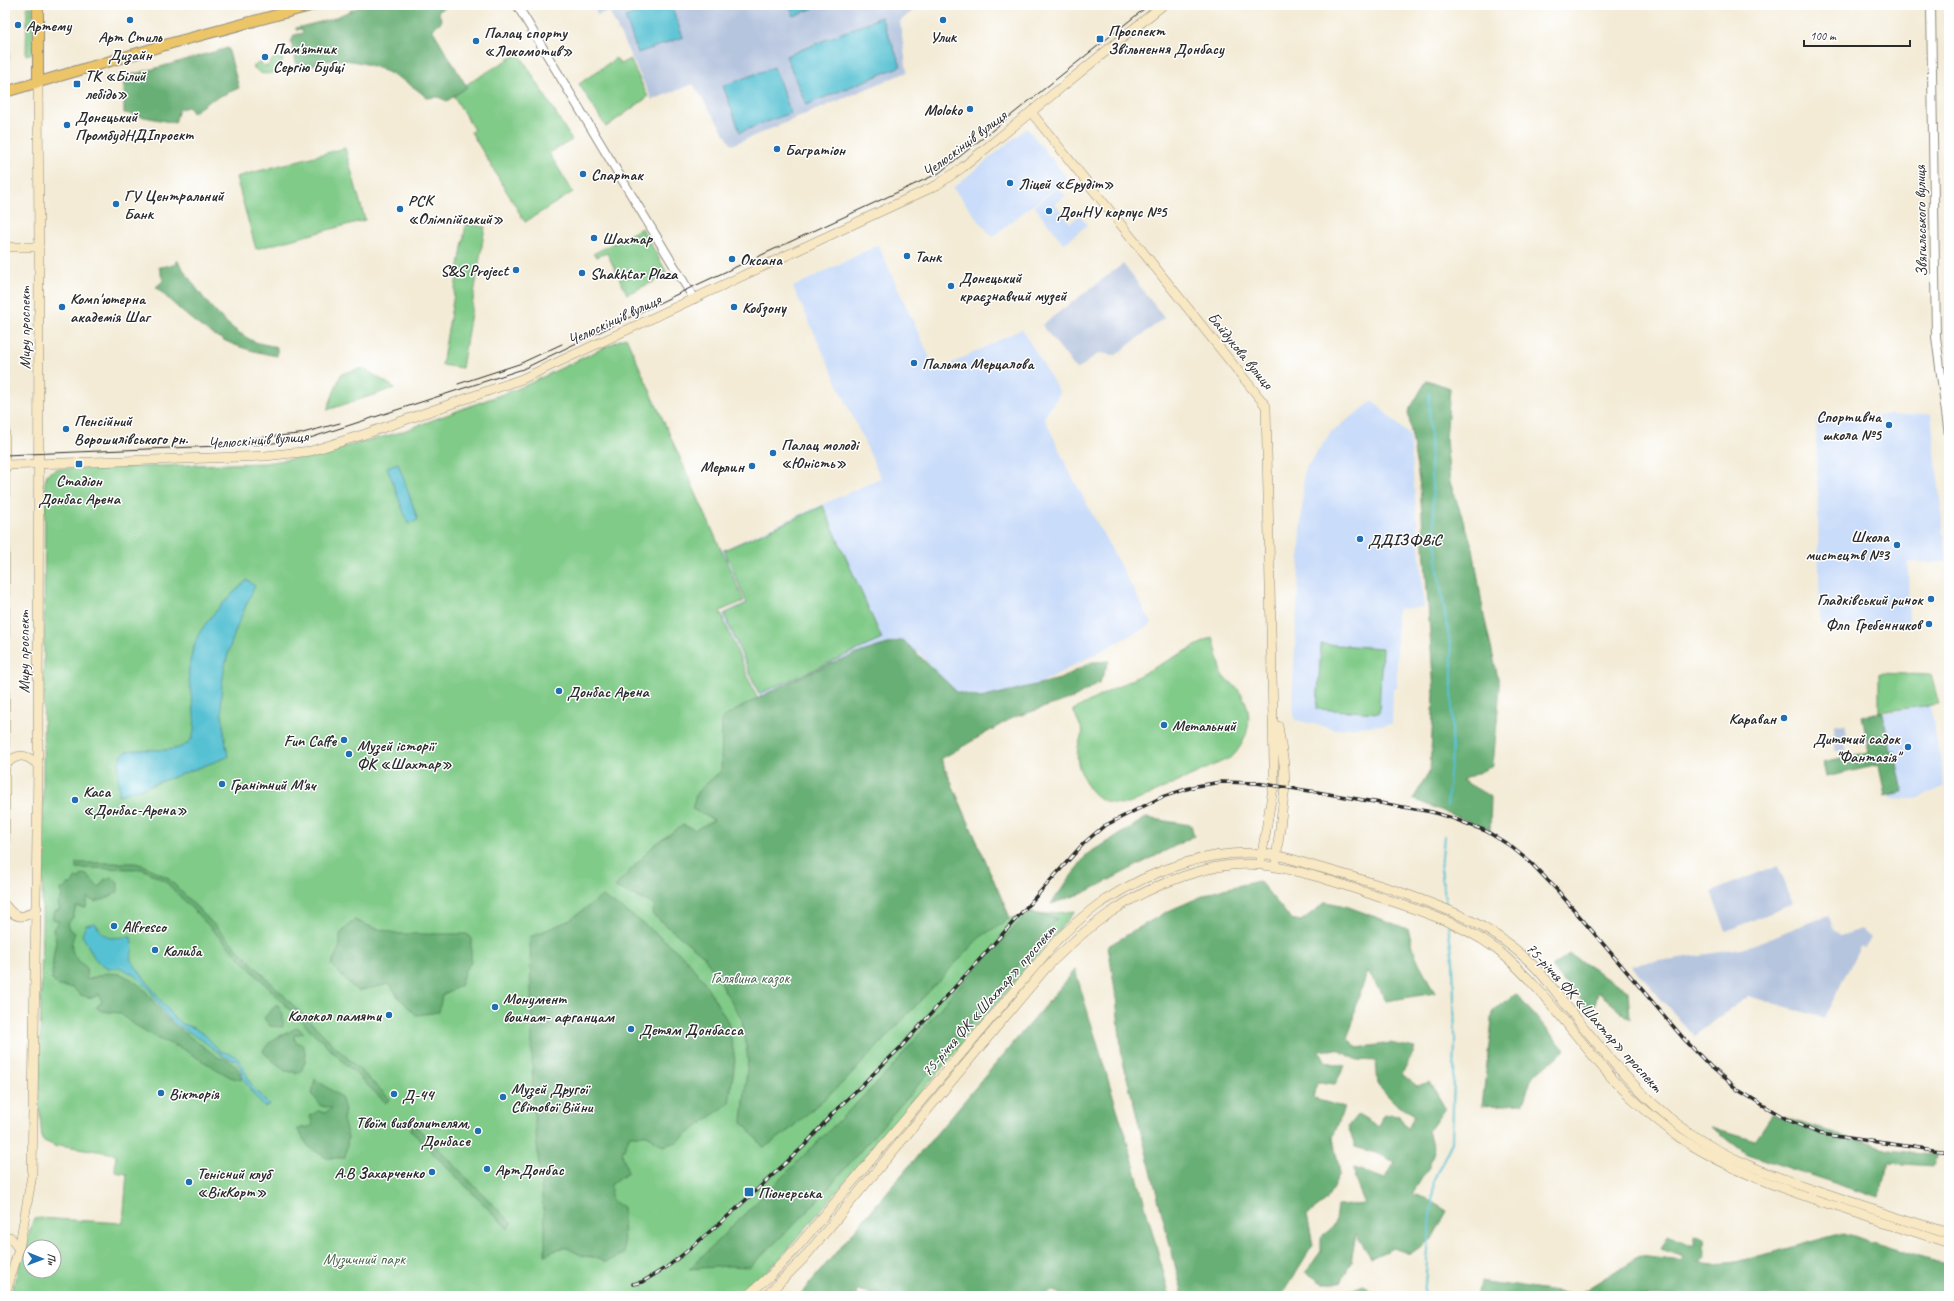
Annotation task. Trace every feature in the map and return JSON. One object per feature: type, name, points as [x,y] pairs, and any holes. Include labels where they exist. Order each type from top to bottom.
[{"type":"main road","name":"Миру проспект","points":[[5,1295],[19,1249],[32,1175],[38,765],[38,5]]},
{"type":"main road","points":[[5,92],[314,5]]},
{"type":"main road","name":"Челюскінців вулиця","points":[[5,465],[265,456],[311,451],[366,434],[522,379],[937,185],[963,168],[1163,5]]},
{"type":"main road","name":"Байдукова вулиця","points":[[1031,112],[1266,406],[1273,687]]},
{"type":"main road","points":[[5,247],[39,247]]},
{"type":"main road","name":"Миру проспект","points":[[5,413],[5,841]]},
{"type":"main road","points":[[1260,865],[1274,782],[1273,687]]},
{"type":"main road","points":[[1273,687],[1284,764],[1285,787],[1275,867]]},
{"type":"main road","points":[[5,765],[13,758],[27,756],[38,765]]},
{"type":"main road","name":"75-річчя ФК «Шахтар» проспект","points":[[747,1296],[770,1276],[794,1251],[1058,939],[1081,918],[1103,902],[1135,883],[1163,871],[1215,856],[1262,854],[1276,855],[1348,875],[1447,908],[1470,918],[1495,934],[1532,964],[1622,1074],[1654,1105],[1685,1130],[1721,1152],[1753,1168],[1949,1233]]},
{"type":"main road","name":"75-річчя ФК «Шахтар» проспект","points":[[766,1296],[803,1259],[1045,969],[1088,928],[1109,912],[1140,894],[1168,882],[1216,866],[1260,865],[1303,872],[1442,918],[1482,939],[1505,956],[1524,974],[1612,1078],[1645,1111],[1708,1155],[1742,1173],[1780,1188],[1949,1243]]},
{"type":"main road","points":[[5,905],[11,914],[20,917],[31,914],[37,908]]},
{"type":"main road","points":[[5,1237],[10,1237],[19,1249]]},
{"type":"street","points":[[517,5],[694,299]]},
{"type":"street","name":"Звягильського вулиця","points":[[1931,5],[1936,337],[1949,435]]},
{"type":"shaded area","points":[[594,5],[920,5],[900,21],[907,72],[732,145],[693,84],[652,100],[609,11],[597,15]]},
{"type":"shaded area","name":"Ліцей «Ерудіт»","points":[[1027,128],[1067,178],[992,237],[953,188]]},
{"type":"shaded area","name":"ДонНУ корпус №5","points":[[1058,187],[1066,196],[1055,204],[1070,223],[1080,215],[1087,225],[1064,244],[1034,206]]},
{"type":"shaded area","points":[[878,245],[936,371],[1022,329],[1060,393],[1044,417],[1070,473],[1152,624],[1027,690],[961,703],[919,652],[770,721],[722,614],[746,602],[722,550],[881,478],[793,287]]},
{"type":"shaded area","points":[[1123,264],[1164,318],[1116,355],[1099,353],[1077,370],[1042,325]]},
{"type":"shaded area","name":"ДДІЗФВіС","points":[[1373,401],[1410,436],[1424,607],[1397,609],[1397,687],[1393,688],[1392,724],[1335,729],[1295,720],[1292,706],[1304,471],[1331,432]]},
{"type":"shaded area","points":[[1931,414],[1947,562],[1908,562],[1909,625],[1820,625],[1816,417]]},
{"type":"shaded area","name":"Дитячий садок \"Фантазія\"","points":[[1930,705],[1945,786],[1917,799],[1889,798],[1873,715]]},
{"type":"shaded area","points":[[1834,724],[1846,725],[1846,751],[1834,751]]},
{"type":"shaded area","points":[[1778,865],[1793,904],[1726,931],[1711,892]]},
{"type":"shaded area","points":[[1828,915],[1834,930],[1840,936],[1861,929],[1871,938],[1865,948],[1860,947],[1824,1018],[1748,996],[1694,1036],[1631,965],[1742,949]]},
{"type":"green space","points":[[363,5],[448,5],[438,11],[442,21],[432,29],[467,87],[447,101],[438,97],[427,98],[406,82],[367,64],[339,60],[326,61],[308,67],[297,66],[291,42],[294,35],[303,33],[302,29],[296,30],[296,28],[332,19]]},
{"type":"green space","points":[[5,7],[9,7],[9,59],[5,60]]},
{"type":"green space","points":[[27,7],[33,7],[33,53],[26,55]]},
{"type":"green space","points":[[228,48],[239,88],[211,100],[192,113],[189,107],[179,109],[175,123],[124,113],[124,77]]},
{"type":"green space","points":[[519,53],[572,140],[549,153],[573,192],[525,222],[471,132],[474,130],[452,93]]},
{"type":"green space","points":[[274,58],[283,59],[280,67],[275,72],[264,74],[260,73],[253,67],[260,62],[264,66],[268,66]]},
{"type":"green space","points":[[616,58],[620,64],[630,59],[648,97],[606,127],[579,84]]},
{"type":"green space","points":[[345,148],[365,220],[256,249],[236,177]]},
{"type":"green space","points":[[466,224],[485,227],[462,368],[442,365]]},
{"type":"green space","points":[[642,228],[668,275],[627,294],[607,253],[596,257],[593,254]]},
{"type":"green space","points":[[177,260],[201,295],[219,316],[241,334],[253,341],[277,347],[277,356],[239,347],[210,333],[184,313],[156,287],[163,281],[159,267],[174,265]]},
{"type":"green space","points":[[626,337],[744,601],[720,611],[769,726],[941,759],[1010,918],[1075,911],[778,1261],[736,1296],[10,1296],[22,1256],[22,1279],[62,1279],[62,1239],[27,1239],[33,1220],[38,1218],[123,1223],[127,1174],[115,1172],[116,1154],[59,1145],[57,1147],[42,1140],[39,1104],[42,927],[45,482],[47,474],[56,469],[264,463],[305,457],[398,433],[524,386]]},
{"type":"green space","points":[[363,368],[395,388],[327,410],[341,374]]},
{"type":"green space","points":[[1427,380],[1450,388],[1446,440],[1450,482],[1473,548],[1484,616],[1500,687],[1493,766],[1462,780],[1491,797],[1490,830],[1413,799],[1430,771],[1434,693],[1420,487],[1408,412]]},
{"type":"green space","points":[[823,506],[882,639],[759,694],[724,614],[747,603],[724,550]]},
{"type":"green space","name":"Метальний","points":[[1213,637],[1223,677],[1241,693],[1246,703],[1248,725],[1246,736],[1240,747],[1232,757],[1129,804],[1111,803],[1096,796],[1088,787],[1079,768],[1077,751],[1083,732],[1073,710]]},
{"type":"green space","name":"Галявина казок","points":[[903,640],[957,692],[981,698],[1060,679],[1092,662],[1109,661],[1100,682],[1076,697],[1012,718],[941,759],[1010,918],[979,938],[849,1077],[788,1131],[764,1148],[742,1122],[748,1060],[742,1020],[704,956],[652,914],[655,905],[615,887],[653,846],[683,825],[695,830],[714,820],[692,809],[697,792],[721,771],[722,718],[788,683],[832,663],[855,654]]},
{"type":"green space","points":[[1321,644],[1382,648],[1379,713],[1317,709]]},
{"type":"green space","points":[[1879,673],[1931,675],[1939,704],[1879,712]]},
{"type":"green space","points":[[1879,712],[1883,713],[1890,751],[1894,750],[1903,792],[1885,796],[1879,765],[1826,777],[1823,762],[1869,752],[1862,716]]},
{"type":"green space","points":[[1146,818],[1191,825],[1194,836],[1084,893],[1051,904],[1087,854]]},
{"type":"green space","points":[[76,863],[135,863],[143,865],[168,878],[295,1007],[390,1099],[386,1103],[299,1019],[165,881],[142,869],[76,868]]},
{"type":"green space","points":[[82,874],[87,875],[99,888],[104,880],[112,877],[118,883],[118,892],[105,899],[95,902],[88,898],[86,908],[76,907],[73,917],[67,925],[70,930],[75,933],[72,944],[73,952],[77,959],[86,967],[87,980],[106,973],[121,974],[131,979],[144,989],[165,1017],[174,1025],[219,1058],[228,1060],[234,1064],[239,1071],[241,1080],[230,1077],[179,1047],[161,1040],[130,1022],[120,1013],[101,1011],[96,1007],[102,1002],[99,994],[92,998],[80,995],[73,988],[59,986],[52,980],[53,958],[56,941],[53,929],[59,921],[53,919],[53,913],[60,909],[58,904],[62,896],[61,889],[66,888],[67,884],[72,884],[75,878],[80,878]]},
{"type":"green space","points":[[1259,881],[1291,919],[1301,921],[1326,902],[1346,906],[1408,929],[1416,957],[1435,993],[1386,1001],[1368,971],[1355,1007],[1352,1025],[1347,1038],[1358,1048],[1390,1043],[1415,1048],[1402,1074],[1417,1086],[1430,1082],[1445,1108],[1428,1132],[1434,1151],[1429,1167],[1412,1194],[1425,1198],[1447,1211],[1432,1239],[1410,1254],[1393,1248],[1371,1258],[1356,1234],[1351,1261],[1341,1283],[1322,1283],[1306,1272],[1321,1251],[1321,1237],[1334,1226],[1337,1206],[1365,1204],[1355,1180],[1354,1168],[1385,1179],[1395,1162],[1379,1154],[1355,1147],[1348,1126],[1358,1114],[1379,1127],[1384,1114],[1399,1116],[1408,1129],[1415,1115],[1397,1105],[1378,1086],[1376,1061],[1358,1060],[1336,1049],[1320,1051],[1326,1062],[1345,1066],[1335,1084],[1317,1082],[1314,1099],[1344,1107],[1333,1138],[1340,1173],[1326,1201],[1307,1215],[1313,1245],[1281,1296],[1183,1296],[1122,1058],[1116,997],[1108,946],[1166,912],[1214,891]]},
{"type":"green space","points":[[602,896],[636,918],[663,939],[685,958],[703,980],[728,1022],[735,1060],[729,1103],[677,1142],[663,1146],[647,1135],[630,1135],[622,1153],[628,1173],[611,1184],[611,1200],[623,1207],[624,1254],[606,1262],[599,1258],[583,1256],[567,1248],[561,1248],[545,1255],[545,1227],[533,1104],[530,937],[570,920]]},
{"type":"green space","points":[[1029,912],[1057,918],[953,1045],[808,1211],[750,1267],[728,1266],[689,1269],[890,1070],[950,996]]},
{"type":"green space","points":[[354,920],[374,928],[400,934],[467,934],[471,939],[471,963],[465,970],[460,986],[442,995],[439,1012],[416,1015],[399,998],[390,984],[357,991],[331,965],[340,946],[340,934]]},
{"type":"green space","points":[[1569,954],[1628,991],[1630,1019],[1598,992],[1593,1014],[1551,967]]},
{"type":"green space","points":[[1075,970],[1132,1158],[1170,1296],[1064,1296],[1053,1291],[1040,1296],[870,1296],[869,1293],[856,1290],[857,1296],[799,1296]]},
{"type":"green space","points":[[1516,994],[1565,1050],[1532,1077],[1523,1104],[1482,1106],[1493,1011]]},
{"type":"green space","points":[[277,1004],[283,1014],[283,1027],[270,1026],[264,1018]]},
{"type":"green space","points":[[297,1027],[304,1033],[294,1035],[295,1041],[304,1046],[306,1060],[300,1073],[285,1071],[263,1052],[266,1046],[274,1039]]},
{"type":"green space","points":[[315,1079],[341,1097],[345,1110],[343,1120],[348,1138],[345,1158],[326,1158],[309,1147],[297,1129],[313,1126],[310,1116],[318,1111],[325,1113],[332,1108],[321,1106],[312,1094]]},
{"type":"green space","points":[[1772,1115],[1890,1149],[1938,1155],[1934,1166],[1888,1163],[1879,1198],[1747,1154],[1711,1127],[1755,1140]]},
{"type":"green space","points":[[414,1124],[512,1224],[508,1229],[410,1130]]},
{"type":"green space","points":[[1843,1233],[1949,1266],[1949,1296],[1477,1296],[1480,1281],[1577,1295],[1640,1256],[1682,1261],[1684,1257],[1661,1249],[1668,1235],[1694,1246],[1694,1235],[1704,1238],[1705,1257],[1699,1262],[1713,1264],[1737,1262]]},
{"type":"green space","points":[[1363,1285],[1384,1296],[1337,1296]]},
{"type":"water","points":[[659,5],[671,5],[683,37],[638,53],[625,17]]},
{"type":"water","points":[[789,5],[821,5],[794,16]]},
{"type":"water","points":[[881,17],[901,66],[806,105],[786,56]]},
{"type":"water","points":[[774,67],[791,113],[740,132],[723,86]]},
{"type":"water","points":[[398,463],[418,520],[408,524],[387,467]]},
{"type":"water","points":[[247,580],[255,586],[237,628],[227,657],[222,687],[221,709],[228,757],[146,787],[119,795],[118,767],[120,758],[125,753],[132,750],[173,749],[190,741],[193,735],[194,716],[189,667],[195,644],[200,632],[210,618]]},
{"type":"water","points":[[95,923],[102,933],[110,938],[131,937],[133,949],[130,959],[173,1017],[182,1024],[194,1028],[205,1035],[220,1051],[235,1056],[241,1063],[253,1088],[269,1105],[264,1107],[252,1092],[243,1078],[240,1066],[236,1061],[223,1056],[202,1040],[174,1023],[165,1014],[150,990],[136,976],[121,968],[109,968],[100,964],[94,957],[82,935],[86,925]]},
{"type":"waterway","points":[[1429,393],[1431,474],[1438,572],[1452,655],[1452,752],[1447,806]]},
{"type":"waterway","points":[[1444,836],[1441,869],[1446,907]]},
{"type":"waterway","points":[[1424,1296],[1434,1179],[1452,1142],[1455,1041],[1453,961],[1448,925]]},
{"type":"tram line","points":[[5,455],[266,444],[310,438],[523,369],[688,289],[939,173],[1149,5]]},
{"type":"tram line","points":[[458,384],[519,364],[562,344]]},
{"type":"tram line","points":[[244,439],[299,434],[340,423]]},
{"type":"railway","points":[[633,1284],[642,1282],[667,1267],[686,1252],[736,1209],[804,1146],[832,1114],[902,1046],[1084,843],[1104,826],[1162,797],[1196,786],[1222,782],[1256,783],[1432,812],[1486,831],[1509,845],[1531,863],[1558,891],[1684,1039],[1710,1066],[1738,1090],[1788,1120],[1820,1134],[1949,1152]]},
{"type":"place","name":"Арт Стиль Дизайн","points":[[130,20]]},
{"type":"place","name":"Улик","points":[[943,20]]},
{"type":"place","name":"Артему","points":[[18,25]]},
{"type":"place","name":"Проспект Звільнення Донбасу","points":[[1100,39]]},
{"type":"place","name":"Палац спорту «Локомотив»","points":[[476,41]]},
{"type":"place","name":"Пам'ятник Сергію Бубці","points":[[265,57]]},
{"type":"place","name":"ТК «Білий лебідь»","points":[[77,84]]},
{"type":"place","name":"Moloko","points":[[970,109]]},
{"type":"place","name":"Донецький ПромбудНДІпроект","points":[[67,125]]},
{"type":"place","name":"Багратіон","points":[[777,149]]},
{"type":"place","name":"Спартак","points":[[583,174]]},
{"type":"place","name":"Ліцей «Ерудіт»","points":[[1010,183]]},
{"type":"place","name":"ГУ Центральний Банк","points":[[116,204]]},
{"type":"place","name":"РСК «Олімпійський»","points":[[400,209]]},
{"type":"place","name":"ДонНУ корпус №5","points":[[1049,211]]},
{"type":"place","name":"Шахтар","points":[[594,238]]},
{"type":"place","name":"Танк","points":[[907,256]]},
{"type":"place","name":"Оксана","points":[[732,259]]},
{"type":"place","name":"S&S Project","points":[[516,270]]},
{"type":"place","name":"Shakhtar Plaza","points":[[582,273]]},
{"type":"place","name":"Донецький краєзнавчий музей","points":[[951,286]]},
{"type":"place","name":"Комп'ютерна академія Шаг","points":[[62,307]]},
{"type":"place","name":"Кобзону","points":[[734,307]]},
{"type":"place","name":"Пальма Мерцалова","points":[[914,363]]},
{"type":"place","name":"Спортивна школа №5","points":[[1889,425]]},
{"type":"place","name":"Пенсійний Ворошилівського рн.","points":[[66,429]]},
{"type":"place","name":"Палац молоді «Юність»","points":[[773,453]]},
{"type":"place","name":"Стадіон Донбас Арена","points":[[79,464]]},
{"type":"place","name":"Мерлин","points":[[752,466]]},
{"type":"place","name":"ДДІЗФВіС","points":[[1360,539]]},
{"type":"place","name":"Школа мистецтв №3","points":[[1897,545]]},
{"type":"place","name":"Гладківський ринок","points":[[1931,599]]},
{"type":"place","name":"Флп Гребенников","points":[[1929,624]]},
{"type":"place","name":"Донбас Арена","points":[[559,691]]},
{"type":"place","name":"Караван","points":[[1784,718]]},
{"type":"place","name":"Метальний","points":[[1164,725]]},
{"type":"place","name":"Fun Caffe","points":[[344,740]]},
{"type":"place","name":"Дитячий садок \"Фантазія\"","points":[[1908,747]]},
{"type":"place","name":"Музей історії ФК «Шахтар»","points":[[349,754]]},
{"type":"place","name":"Гранітний М'яч","points":[[222,784]]},
{"type":"place","name":"Каса «Донбас-Арена»","points":[[75,800]]},
{"type":"place","name":"Alfresco","points":[[114,926]]},
{"type":"place","name":"Колиба","points":[[155,950]]},
{"type":"place","name":"Монумент воинам- афганцам","points":[[495,1007]]},
{"type":"place","name":"Колокол памяти","points":[[389,1015]]},
{"type":"place","name":"Детям Донбасса","points":[[631,1029]]},
{"type":"place","name":"Вікторія","points":[[161,1093]]},
{"type":"place","name":"Д-44","points":[[394,1094]]},
{"type":"place","name":"Музей Другої Світової Війни","points":[[503,1097]]},
{"type":"place","name":"Твоїм визволителям, Донбасе","points":[[478,1131]]},
{"type":"place","name":"АртДонбас","points":[[487,1169]]},
{"type":"place","name":"А.В Захарченко","points":[[432,1172]]},
{"type":"place","name":"Тенісний клуб «ВікКорт»","points":[[189,1182]]},
{"type":"place","name":"Піонерська","points":[[749,1192]]},
{"type":"park label","name":"Музичний парк","points":[[364,1258]]}]
